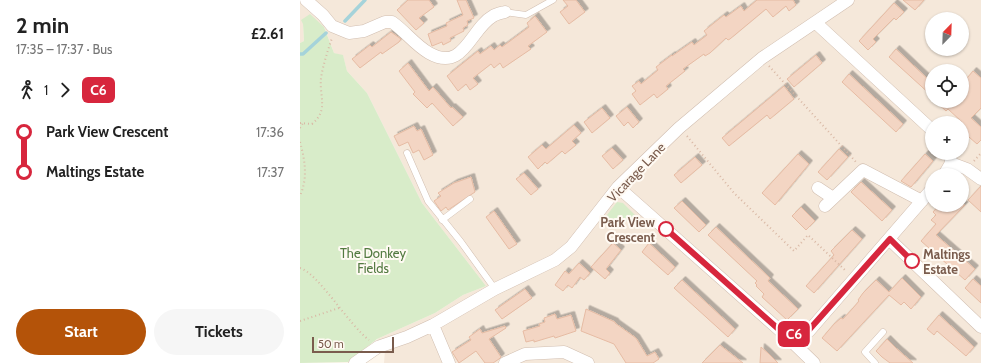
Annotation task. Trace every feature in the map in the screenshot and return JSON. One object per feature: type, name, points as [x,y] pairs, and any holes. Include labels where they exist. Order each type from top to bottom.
[{"type":"street","points":[[306,0],[323,15],[332,26],[349,33],[355,33],[385,22],[392,22],[428,53],[441,58],[450,58],[457,55],[466,47],[490,18],[505,12]]},
{"type":"street","name":"Vicarage Lane","points":[[355,363],[378,347],[407,337],[433,325],[495,289],[555,260],[571,247],[618,187],[679,128],[762,58],[848,0]]},
{"type":"street","points":[[816,23],[925,124]]},
{"type":"street","points":[[954,160],[981,179]]},
{"type":"street","points":[[818,188],[829,202],[863,170],[922,201]]},
{"type":"street","points":[[618,187],[784,334],[814,363]]},
{"type":"street","points":[[784,334],[798,334],[808,331],[925,197]]},
{"type":"street","points":[[890,239],[981,327]]},
{"type":"street","points":[[433,325],[449,363]]},
{"type":"street","points":[[505,363],[525,354],[564,352],[588,363]]},
{"type":"lane","points":[[505,12],[526,15],[553,0]]},
{"type":"lane","points":[[406,153],[428,201],[461,242],[495,289]]},
{"type":"lane","points":[[442,220],[470,199]]},
{"type":"lane","points":[[875,363],[865,352],[883,332]]},
{"type":"path","points":[[300,128],[301,123],[312,124],[320,117],[323,100],[321,78],[331,39],[338,28]]},
{"type":"path","points":[[762,58],[863,170]]},
{"type":"path","points":[[679,128],[734,194],[794,250],[808,235],[855,279]]},
{"type":"path","points":[[300,142],[305,161],[304,187],[300,196]]},
{"type":"path","points":[[300,268],[324,288],[358,331],[378,347]]},
{"type":"path","points":[[300,321],[339,308]]},
{"type":"shaded area","points":[[300,0],[981,0],[981,363],[384,363],[385,350],[377,339],[435,313],[463,295],[486,286],[422,203],[367,93],[347,71],[343,56],[334,53],[324,27],[303,24],[304,41],[300,43]]},
{"type":"green space","name":"The Donkey Fields","points":[[310,14],[324,27],[334,53],[343,55],[347,71],[367,93],[422,203],[486,286],[463,295],[435,313],[377,339],[348,362],[300,363],[300,43],[304,41],[303,24],[301,20]]},
{"type":"green space","points":[[617,202],[623,203],[638,218],[635,221],[608,221],[603,226],[600,224]]},
{"type":"building","points":[[408,0],[429,0],[434,7],[419,18],[424,23],[416,30],[397,10]]},
{"type":"building","points":[[457,0],[466,0],[474,18],[467,21],[468,25],[463,28],[464,31],[450,38],[451,41],[443,45],[442,42],[432,46],[428,34],[447,26],[446,23],[463,15]]},
{"type":"building","points":[[563,0],[576,0],[585,12],[569,24],[560,12],[568,6]]},
{"type":"building","points":[[757,0],[793,0],[796,5],[789,11],[786,6],[773,17],[766,9],[730,39],[728,40],[726,38],[710,53],[705,56],[704,54],[683,69],[685,71],[666,86],[668,89],[657,98],[654,94],[640,105],[632,94],[636,91],[632,86],[639,81],[641,84],[658,70],[656,67],[672,55],[692,42],[694,45],[707,35],[704,31],[724,15],[726,17],[741,6],[744,11]]},
{"type":"building","points":[[903,0],[924,0],[915,10]]},
{"type":"building","points":[[894,3],[904,12],[896,20],[894,18],[873,39],[876,42],[868,50],[859,41]]},
{"type":"building","points":[[535,16],[547,32],[528,46],[531,49],[503,68],[500,63],[494,68],[491,64],[473,78],[478,84],[470,90],[466,84],[458,91],[447,76],[478,51],[480,54],[491,46],[494,50],[500,45],[502,47],[529,27],[527,23]]},
{"type":"building","points":[[391,32],[401,39],[399,42],[382,54],[381,52],[360,68],[352,59],[370,45],[372,47]]},
{"type":"building","points":[[896,49],[925,76],[925,90],[889,57]]},
{"type":"building","points":[[816,55],[822,63],[794,87],[787,79]]},
{"type":"building","points":[[408,63],[429,91],[433,87],[451,108],[452,107],[463,117],[453,126],[432,103],[427,108],[413,94],[415,92],[399,71]]},
{"type":"building","points":[[973,71],[981,78],[981,108],[971,118],[981,127],[981,140],[977,144],[969,137],[969,116],[956,116],[948,109],[946,111],[943,108],[969,108],[969,76]]},
{"type":"building","points":[[849,74],[903,124],[896,132],[842,82]]},
{"type":"building","points":[[784,86],[794,99],[770,119],[767,115],[729,146],[722,138]]},
{"type":"building","points":[[627,107],[639,122],[633,128],[628,122],[624,126],[616,116]]},
{"type":"building","points":[[602,108],[610,118],[592,133],[584,122]]},
{"type":"building","points":[[574,125],[581,133],[572,141],[576,145],[565,154],[562,151],[547,164],[545,162],[538,169],[528,157],[542,145],[546,149]]},
{"type":"building","points":[[414,126],[417,131],[421,129],[433,155],[424,160],[419,150],[413,153],[408,142],[399,146],[394,136]]},
{"type":"building","points":[[612,148],[623,160],[613,169],[602,156]]},
{"type":"building","points":[[839,149],[848,157],[827,180],[818,172]]},
{"type":"building","points":[[798,154],[809,164],[775,205],[762,193]]},
{"type":"building","points":[[925,154],[925,160],[933,161],[927,168],[925,168],[925,170],[911,187],[901,181]]},
{"type":"building","points":[[695,157],[702,165],[681,183],[674,175]]},
{"type":"building","points":[[524,173],[538,189],[531,195],[516,179]]},
{"type":"building","points":[[471,177],[475,192],[448,210],[446,207],[441,211],[434,201],[441,196],[438,193],[454,183]]},
{"type":"building","points":[[861,182],[892,210],[882,221],[851,192]]},
{"type":"building","points":[[981,186],[981,212],[969,201],[969,199]]},
{"type":"building","points":[[682,201],[706,225],[699,232],[674,208]]},
{"type":"building","points":[[801,207],[815,221],[806,230],[792,216]]},
{"type":"building","points":[[494,211],[517,244],[509,249],[486,217]]},
{"type":"building","points":[[933,212],[958,212],[936,235],[975,269],[965,280],[921,241],[936,224],[931,220],[936,215]]},
{"type":"building","points":[[716,227],[770,278],[768,281],[798,309],[787,320],[762,297],[764,294],[756,286],[757,285],[755,283],[757,281],[708,235]]},
{"type":"building","points":[[852,230],[862,239],[814,293],[806,286],[834,255],[831,251]]},
{"type":"building","points":[[613,243],[621,250],[606,269],[610,273],[605,279],[591,267]]},
{"type":"building","points":[[649,243],[675,267],[668,275],[642,252]]},
{"type":"building","points":[[579,263],[590,273],[584,280],[580,277],[572,288],[568,285],[563,291],[555,285],[565,271],[569,274]]},
{"type":"building","points":[[902,278],[921,297],[911,309],[904,302],[901,305],[889,295],[837,351],[822,338],[834,324],[841,318],[843,319],[859,301],[858,300],[863,293],[876,280],[889,292]]},
{"type":"building","points":[[973,279],[981,286],[981,303],[965,288]]},
{"type":"building","points":[[682,280],[735,329],[728,337],[674,288]]},
{"type":"building","points":[[525,289],[532,298],[502,319],[495,310]]},
{"type":"building","points":[[586,309],[615,322],[636,338],[647,356],[655,352],[659,359],[653,363],[626,363],[614,344],[581,331]]},
{"type":"building","points":[[555,314],[557,319],[571,315],[576,331],[555,338],[554,336],[534,342],[534,340],[526,342],[523,331],[540,326],[539,324],[545,322],[544,318]]},
{"type":"building","points":[[939,315],[974,347],[966,356],[937,331],[934,335],[927,329]]},
{"type":"building","points":[[505,326],[506,328],[489,339],[501,357],[493,363],[485,363],[476,351],[459,363],[452,352],[471,340],[469,337],[480,329],[482,333]]},
{"type":"building","points":[[887,339],[913,363],[890,363],[882,357],[876,351]]},
{"type":"building","points":[[720,345],[743,363],[702,363]]},
{"type":"building","points":[[761,347],[768,353],[778,363],[760,363]]},
{"type":"waterway","points":[[345,21],[365,0]]},
{"type":"waterway","points":[[300,54],[303,54],[326,33]]},
{"type":"bus line","name":"C6","points":[[666,229],[784,334],[798,334],[808,331],[890,239],[912,261]]},
{"type":"place","name":"Park View Crescent","points":[[666,229]]},
{"type":"place","name":"Maltings Estate","points":[[912,261]]}]
